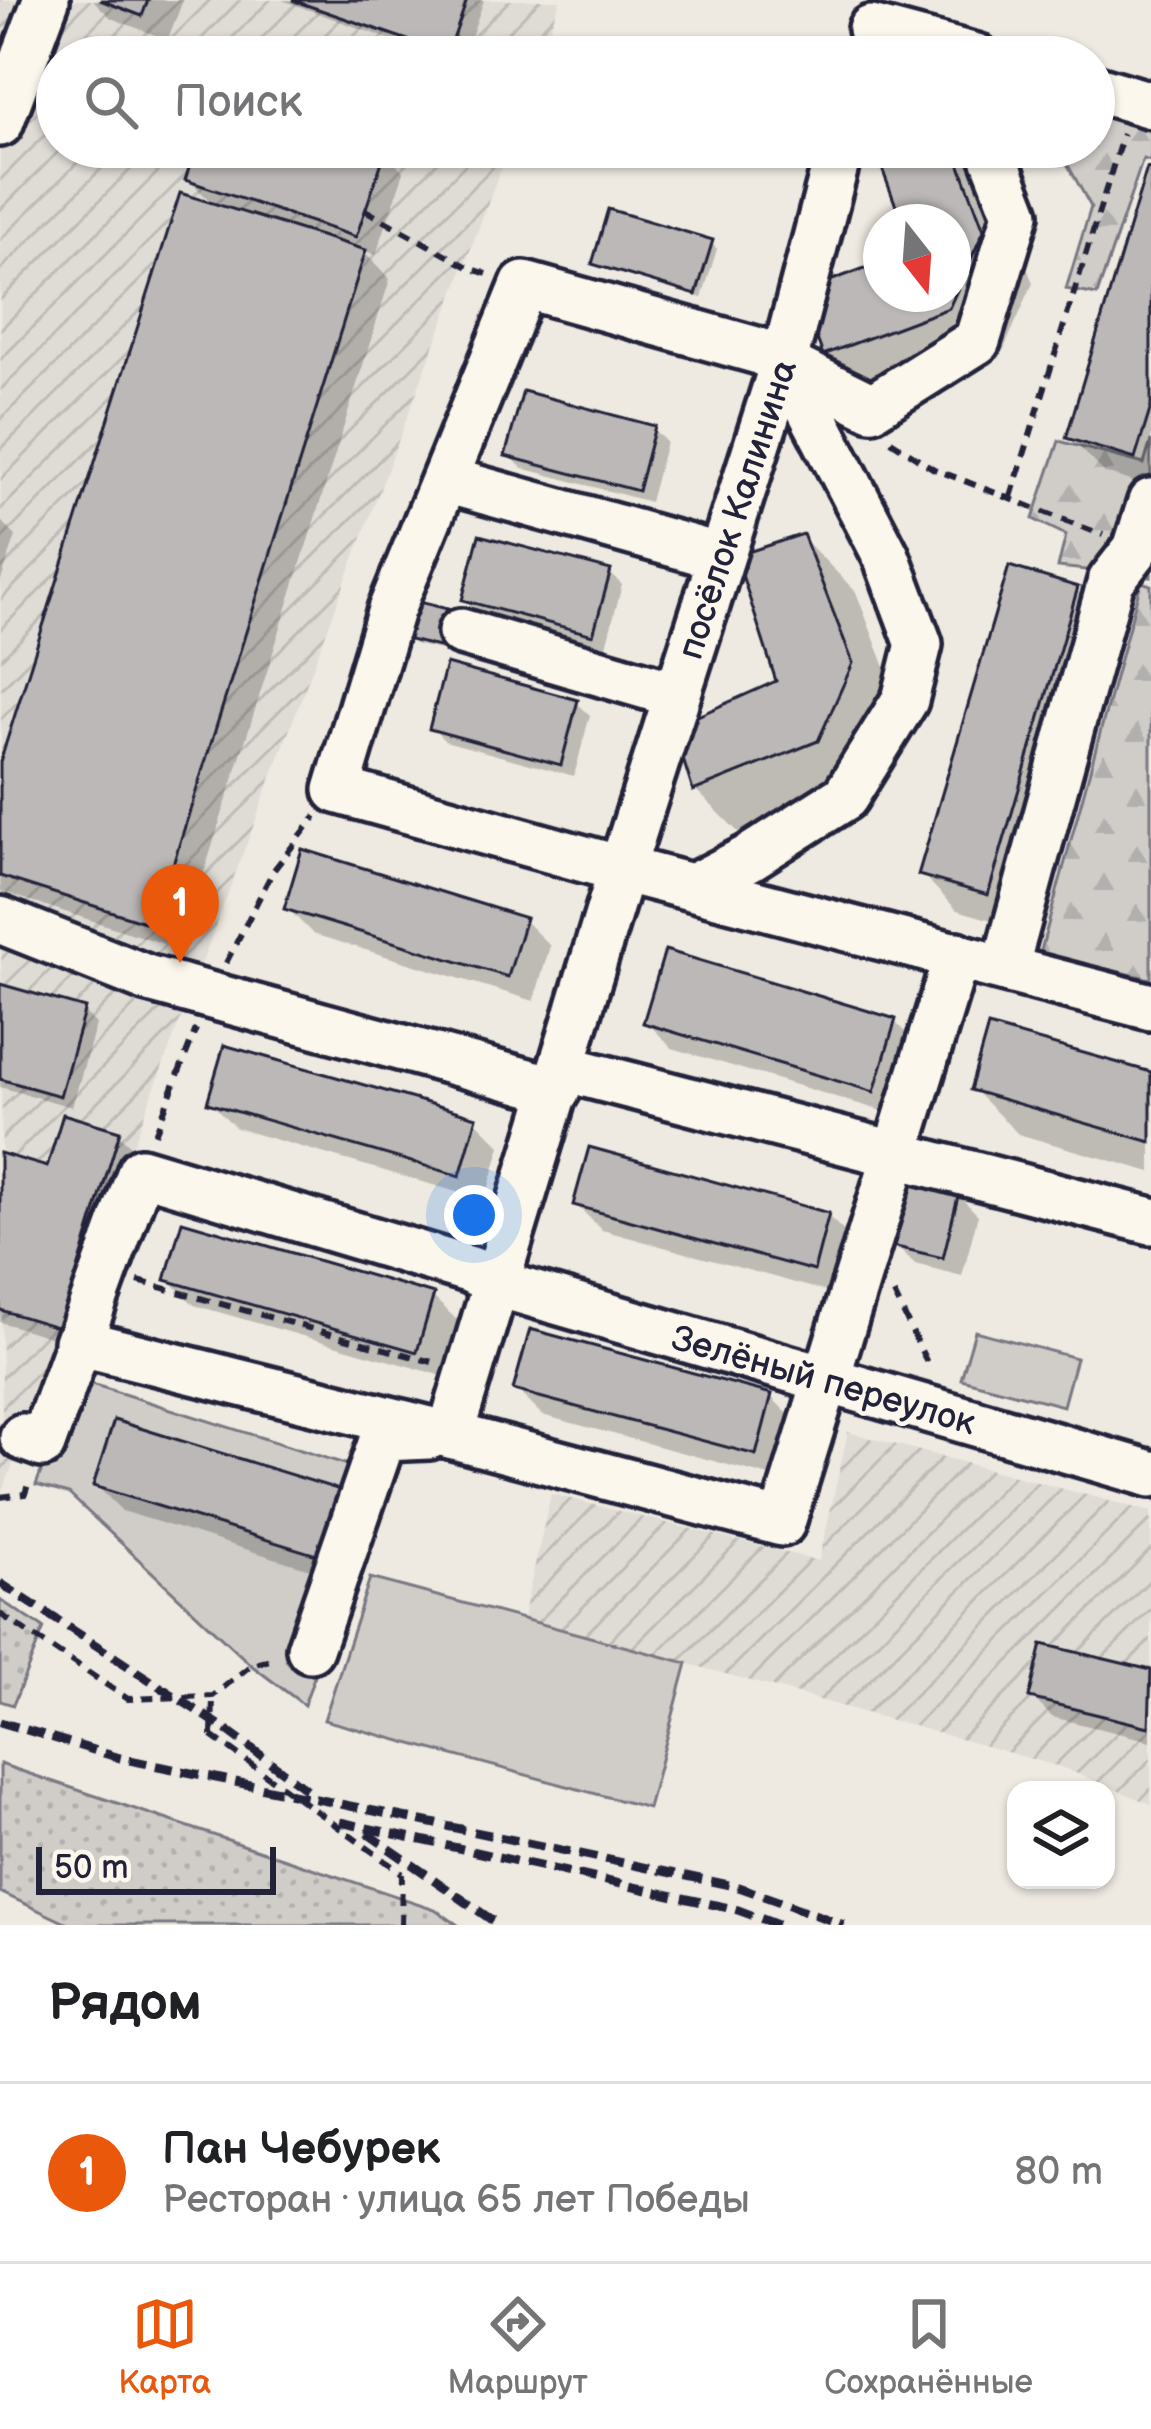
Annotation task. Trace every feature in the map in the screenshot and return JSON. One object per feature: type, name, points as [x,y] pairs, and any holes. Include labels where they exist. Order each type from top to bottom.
[{"type":"street","points":[[0,123],[46,0]]},
{"type":"street","name":"посёлок Калинина","points":[[450,1435],[622,868],[784,361],[835,168]]},
{"type":"street","points":[[998,168],[1016,214],[977,341],[872,407],[808,378],[784,361],[524,285],[391,610],[338,790],[1151,1006]]},
{"type":"street","points":[[693,887],[749,858],[845,796],[905,700],[920,644],[886,556],[784,361]]},
{"type":"street","points":[[446,480],[722,557]]},
{"type":"street","points":[[1005,968],[1111,581],[1136,550],[1151,502]]},
{"type":"street","points":[[461,632],[677,695]]},
{"type":"street","points":[[0,920],[146,977],[209,995],[897,1155],[1151,1221]]},
{"type":"street","points":[[77,1342],[782,1523],[957,955]]},
{"type":"street","points":[[23,1437],[42,1444],[141,1172]]},
{"type":"street","name":"Зелёный переулок","points":[[141,1172],[471,1270],[497,1284],[828,1380],[921,1422],[1151,1474]]},
{"type":"street","points":[[310,1649],[383,1438],[450,1435]]},
{"type":"path","points":[[1115,135],[1126,97]]},
{"type":"path","points":[[1011,497],[1106,168]]},
{"type":"path","points":[[365,210],[470,268]]},
{"type":"path","points":[[878,438],[897,443],[934,469],[1136,550]]},
{"type":"path","points":[[141,1172],[209,995],[273,872],[338,790]]},
{"type":"path","points":[[870,1242],[921,1422]]},
{"type":"path","points":[[102,1271],[470,1372]]},
{"type":"path","points":[[0,1614],[128,1699],[213,1696],[251,1665]]},
{"type":"path","points":[[213,1696],[212,1736],[402,1873],[400,1925]]},
{"type":"shaded area","points":[[0,0],[560,0],[547,36],[36,36],[36,168],[501,168],[2,1493]]},
{"type":"shaded area","points":[[848,1432],[1151,1512],[1151,1804],[1115,1789],[1115,1781],[1095,1781],[1061,1767],[523,1618],[551,1494],[819,1561]]},
{"type":"green space","points":[[1115,102],[1151,112],[1151,161],[1143,159],[1097,295],[1066,289],[1091,207],[1070,168],[1115,168]]},
{"type":"green space","points":[[1059,441],[1144,464],[1151,441],[1151,577],[1058,567],[1066,535],[1033,519]]},
{"type":"green space","points":[[1141,582],[1151,585],[1151,979],[1040,954]]},
{"type":"green space","points":[[975,1331],[1076,1358],[1063,1406],[961,1379]]},
{"type":"green space","points":[[76,1379],[386,1477],[304,1705],[251,1665],[69,1494],[36,1485]]},
{"type":"green space","points":[[370,1578],[687,1663],[648,1808],[324,1720]]},
{"type":"green space","points":[[0,1600],[44,1628],[13,1705],[0,1701]]},
{"type":"green space","points":[[0,1764],[435,1909],[458,1925],[70,1925],[0,1892]]},
{"type":"building","points":[[100,0],[148,0],[142,16]]},
{"type":"building","points":[[292,0],[467,0],[454,36],[396,36]]},
{"type":"building","points":[[189,168],[380,168],[356,237],[185,180]]},
{"type":"building","points":[[882,168],[961,168],[984,230],[971,259],[971,204],[895,204]]},
{"type":"building","points":[[1147,168],[1151,169],[1151,407],[1135,459],[1066,438]]},
{"type":"building","points":[[180,193],[366,250],[154,925],[0,876],[0,762]]},
{"type":"building","points":[[608,209],[713,240],[696,295],[592,264]]},
{"type":"building","points":[[863,269],[863,312],[938,312],[823,355],[800,292]]},
{"type":"building","points":[[523,391],[655,426],[638,491],[505,456]]},
{"type":"building","points":[[803,534],[853,663],[818,741],[693,791],[673,727],[776,681],[736,556]]},
{"type":"building","points":[[479,535],[611,570],[593,635],[462,600]]},
{"type":"building","points":[[1009,566],[1078,587],[988,895],[918,875]]},
{"type":"building","points":[[415,601],[452,610],[443,648],[405,639]]},
{"type":"building","points":[[446,664],[578,700],[561,765],[429,729]]},
{"type":"building","points":[[302,849],[526,918],[508,977],[284,909]]},
{"type":"building","points":[[665,950],[896,1019],[874,1092],[643,1023]]},
{"type":"building","points":[[0,984],[85,1008],[60,1096],[0,1079]]},
{"type":"building","points":[[988,1026],[1151,1072],[1151,1142],[970,1090]]},
{"type":"building","points":[[224,1045],[477,1117],[460,1176],[207,1103]]},
{"type":"building","points":[[63,1114],[120,1131],[60,1328],[0,1310],[0,1153],[47,1167]]},
{"type":"building","points":[[589,1147],[829,1213],[814,1271],[573,1205]]},
{"type":"building","points":[[909,1180],[959,1192],[943,1258],[892,1246]]},
{"type":"building","points":[[182,1221],[434,1294],[417,1352],[165,1280]]},
{"type":"building","points":[[530,1329],[772,1394],[756,1455],[513,1390]]},
{"type":"building","points":[[114,1420],[347,1492],[326,1558],[93,1486]]},
{"type":"building","points":[[1042,1644],[1151,1670],[1149,1727],[1029,1698]]},
{"type":"railway","points":[[0,1583],[227,1730],[313,1794]]},
{"type":"railway","points":[[0,1722],[120,1758],[739,1887],[844,1925]]},
{"type":"railway","points":[[340,1822],[738,1910],[778,1925]]},
{"type":"railway","points":[[367,1833],[499,1925]]},
{"type":"place","name":"Пан Чебурек","points":[[180,963]]}]
